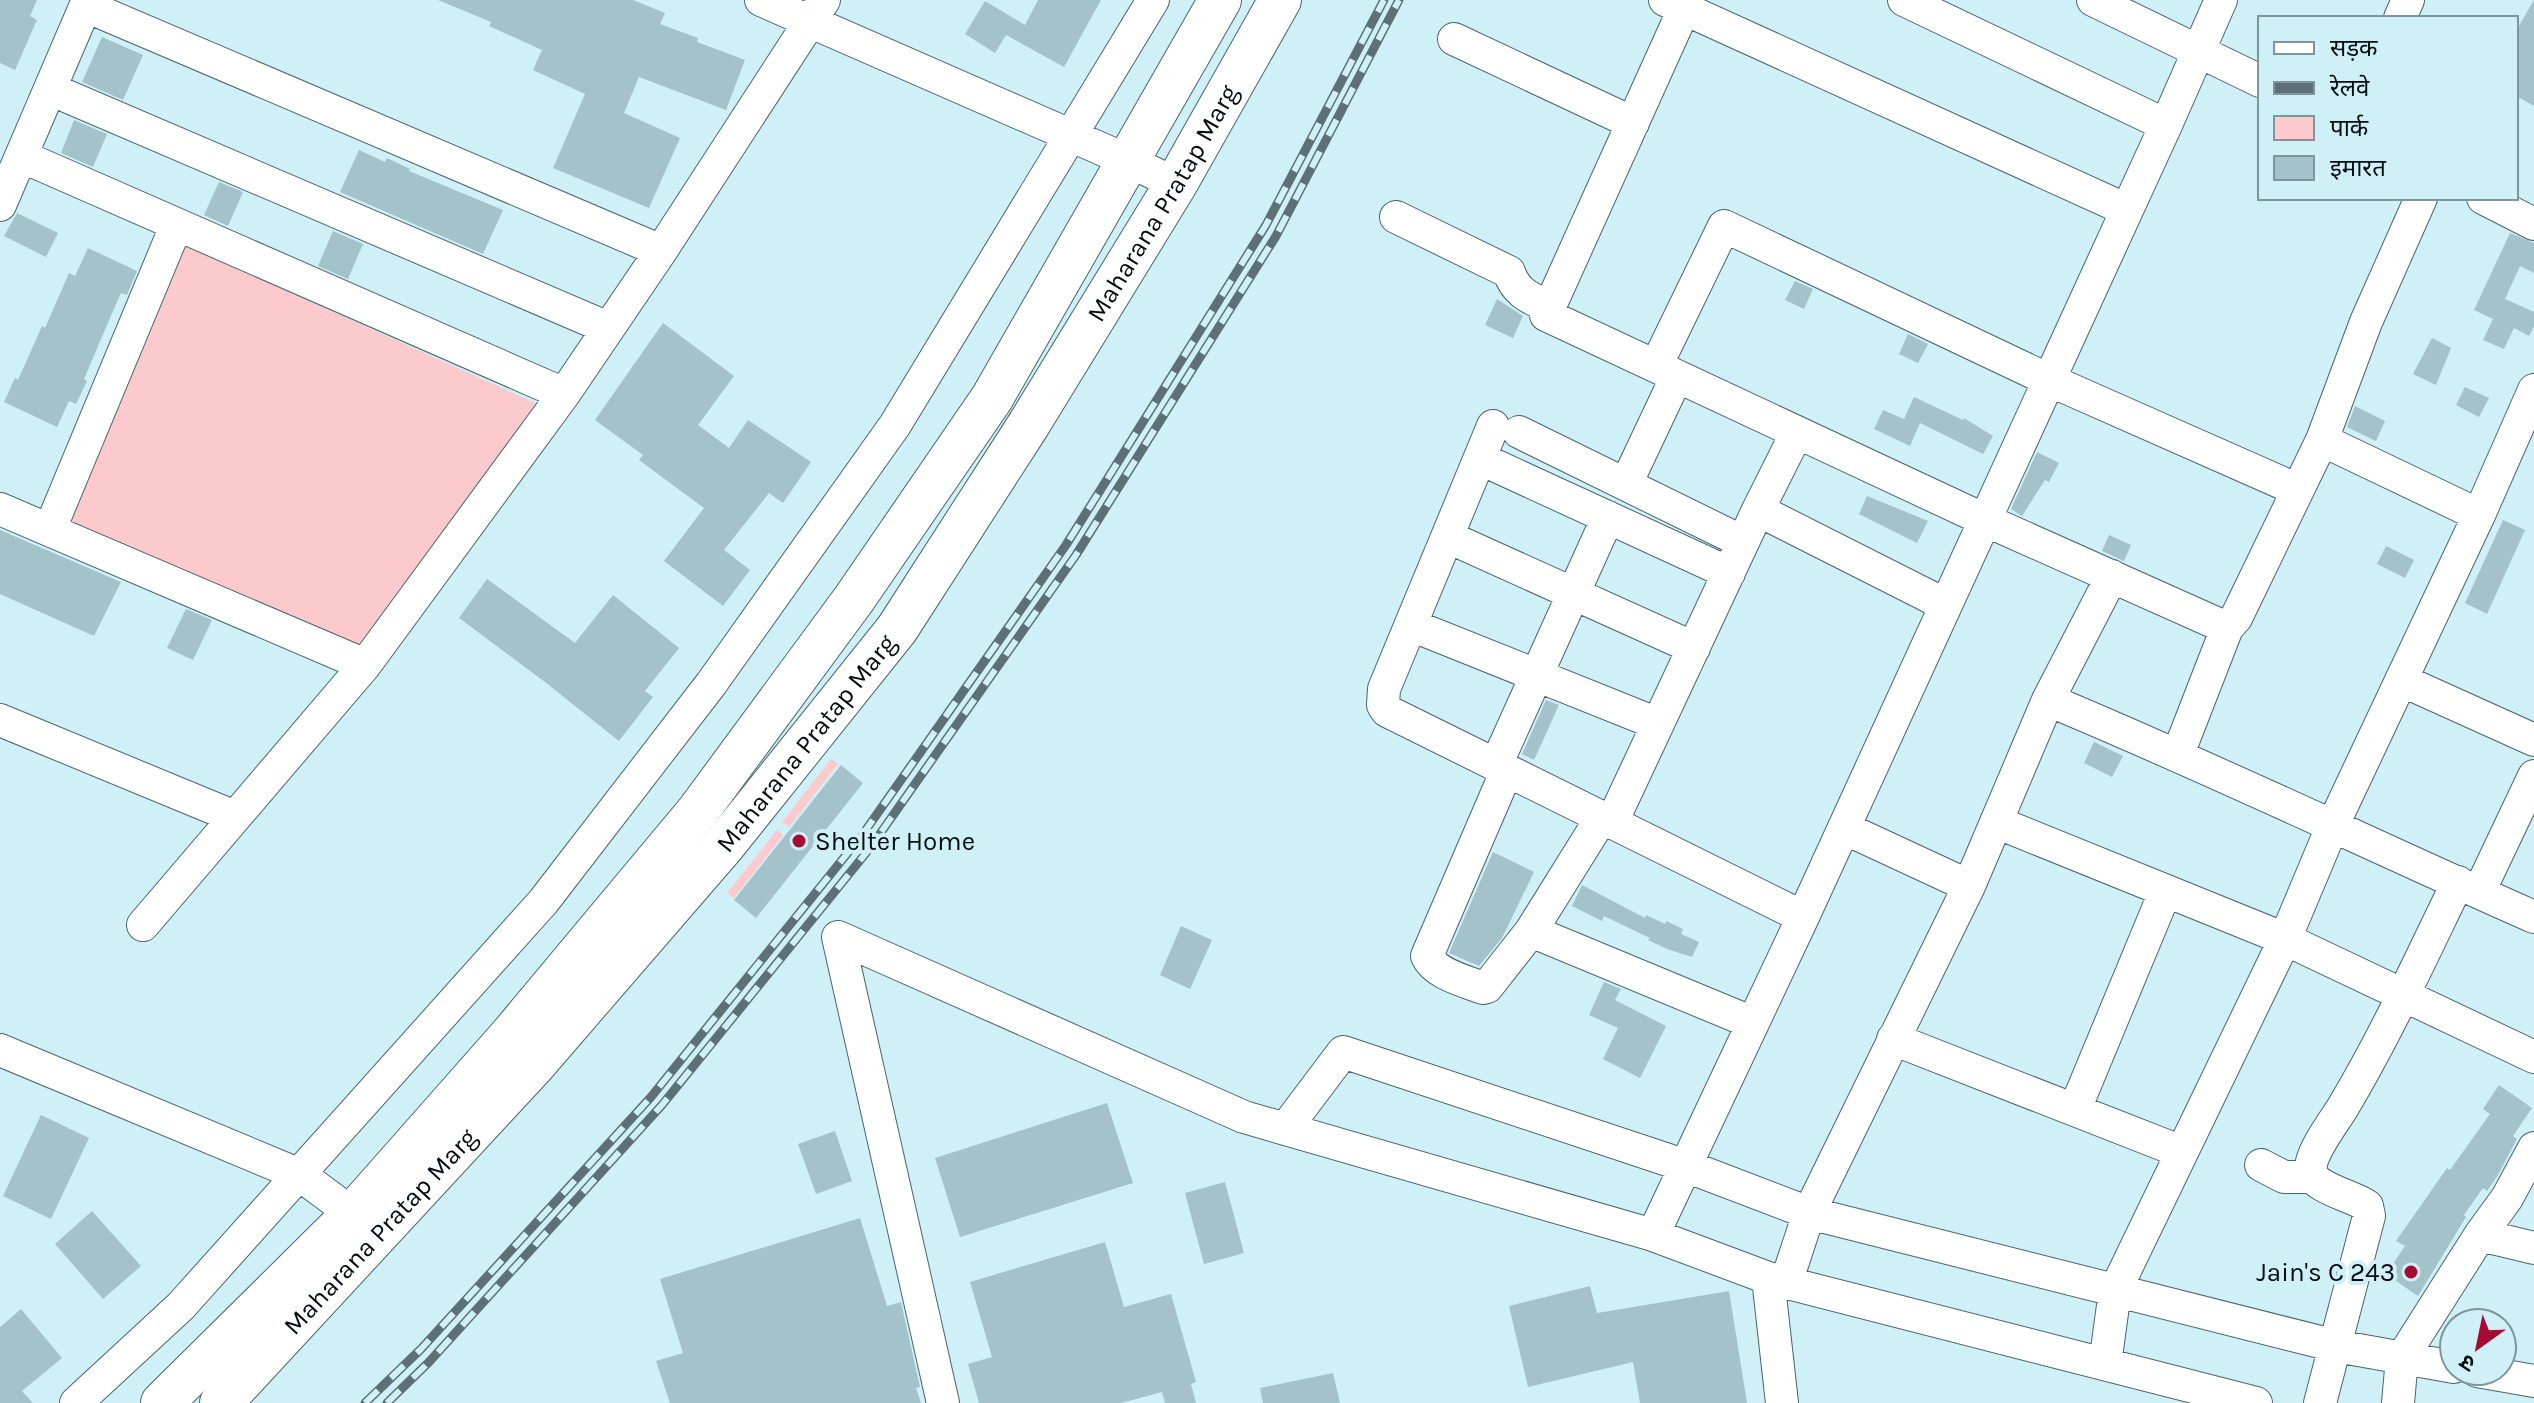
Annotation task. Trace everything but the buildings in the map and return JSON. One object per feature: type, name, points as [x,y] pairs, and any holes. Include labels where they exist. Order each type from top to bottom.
[{"type":"main road","name":"Maharana Pratap Marg","points":[[221,1403],[511,1035],[707,799],[854,599],[992,398],[1220,0]]},
{"type":"main road","name":"Maharana Pratap Marg","points":[[162,1403],[363,1226],[534,1065],[705,867],[897,629],[1029,424],[1176,184],[1280,0]]},
{"type":"street","points":[[761,0],[817,11],[1176,184]]},
{"type":"street","points":[[76,1403],[181,1306],[543,902],[711,684],[895,425],[1153,0]]},
{"type":"street","points":[[1904,0],[2166,125]]},
{"type":"street","points":[[2093,0],[2258,80]]},
{"type":"street","points":[[1653,1235],[1844,828],[2221,0]]},
{"type":"street","points":[[0,205],[87,3],[661,251]]},
{"type":"street","points":[[2127,210],[1675,5],[1633,123],[1546,315],[1985,520],[2227,628]]},
{"type":"street","points":[[143,925],[365,665],[564,394],[817,11]]},
{"type":"street","points":[[1454,39],[1633,123]]},
{"type":"street","points":[[50,89],[608,328]]},
{"type":"street","points":[[21,156],[564,394]]},
{"type":"street","points":[[2178,754],[2227,628],[2236,618],[2322,440],[2366,322],[2420,200]]},
{"type":"street","points":[[2487,200],[2534,224]]},
{"type":"street","points":[[1396,217],[1509,272],[1513,285],[1525,296],[1549,307]]},
{"type":"street","points":[[50,529],[176,226]]},
{"type":"street","points":[[1626,484],[1666,371],[1724,226],[2049,380],[2298,490]]},
{"type":"street","points":[[2105,1364],[2115,1291],[2285,939],[2332,827],[2479,515],[2534,390]]},
{"type":"street","points":[[1743,542],[1506,429],[1481,459],[1384,689],[1383,705],[1394,716],[1803,917]]},
{"type":"street","points":[[1608,517],[1536,675],[1427,956],[1441,970],[1483,988],[1487,987],[1531,931],[1607,820],[1658,724],[1797,432]]},
{"type":"street","points":[[2322,440],[2479,515]]},
{"type":"street","points":[[1481,459],[1729,573]]},
{"type":"street","points":[[0,509],[365,665]]},
{"type":"street","points":[[1758,510],[1946,605]]},
{"type":"street","points":[[1448,537],[1694,648]]},
{"type":"street","points":[[1782,1403],[1777,1281],[1969,886],[2048,700],[2112,576]]},
{"type":"street","points":[[1411,625],[1658,724]]},
{"type":"street","points":[[2401,680],[2534,740]]},
{"type":"street","points":[[2048,700],[2178,754],[2534,917]]},
{"type":"street","points":[[0,720],[235,817]]},
{"type":"street","points":[[2320,1403],[2369,1216],[2367,1206],[2318,1183],[2312,1177],[2310,1167],[2314,1155],[2403,995],[2534,776]]},
{"type":"street","points":[[1996,822],[2285,939],[2534,1057]]},
{"type":"street","points":[[1844,828],[1969,886]]},
{"type":"street","points":[[2075,1109],[2165,892]]},
{"type":"street","points":[[1531,931],[1753,1023]]},
{"type":"street","points":[[943,1403],[838,937],[1244,1117],[1653,1235],[1777,1281],[2256,1403]]},
{"type":"street","points":[[1893,1039],[2182,1152]]},
{"type":"street","points":[[0,1050],[300,1175],[363,1226]]},
{"type":"street","points":[[1285,1129],[1343,1052],[1686,1166],[1809,1213],[2336,1346],[2438,1364]]},
{"type":"street","points":[[2398,1403],[2402,1358],[2507,1198],[2534,1148]]},
{"type":"street","points":[[2261,1165],[2284,1177],[2312,1177]]},
{"type":"street","points":[[2480,1235],[2534,1248]]},
{"type":"green space","points":[[183,244],[542,406],[356,654],[68,527]]},
{"type":"green space","points":[[831,759],[838,764],[789,827],[782,822]]},
{"type":"green space","points":[[777,830],[783,835],[734,898],[727,893]]},
{"type":"railway","points":[[365,1403],[421,1349],[651,1097],[863,834],[1066,545],[1266,225],[1384,0]]},
{"type":"railway","points":[[387,1403],[429,1362],[662,1105],[870,848],[1076,555],[1276,236],[1399,0]]},
{"type":"place","name":"Shelter Home","points":[[799,841]]},
{"type":"place","name":"Jain's C 243","points":[[2411,1272]]}]
